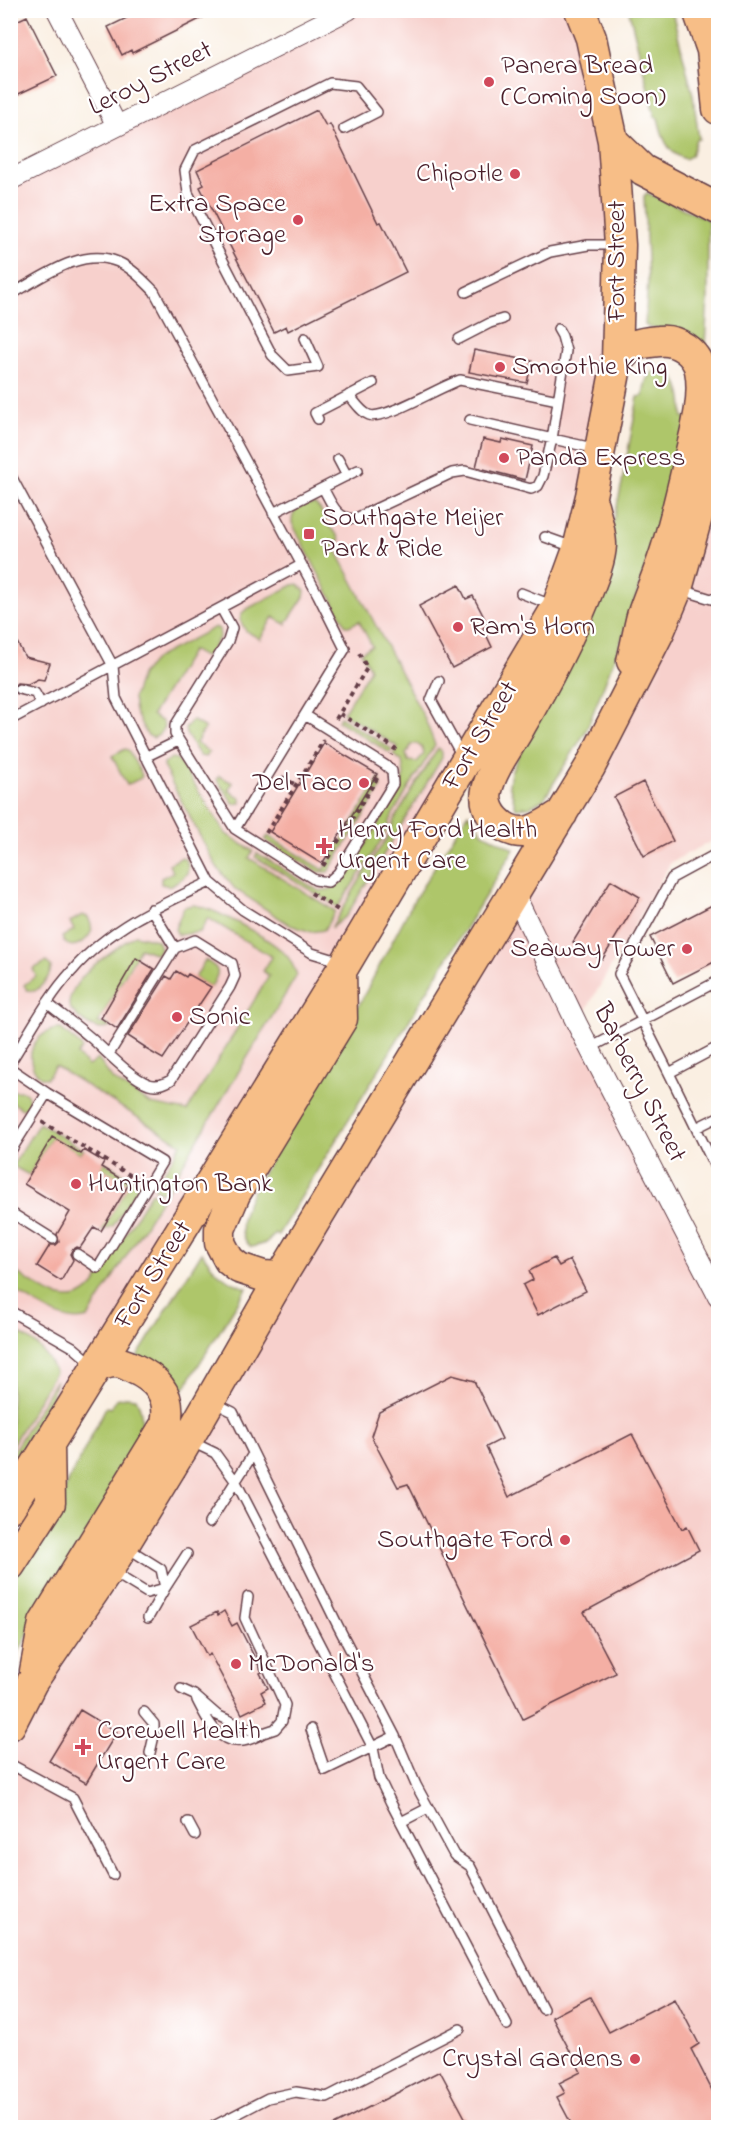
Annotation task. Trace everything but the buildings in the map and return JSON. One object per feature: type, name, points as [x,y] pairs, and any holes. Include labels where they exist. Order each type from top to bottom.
[{"type":"main road","name":"Fort Street","points":[[10,1507],[343,967],[557,607],[578,549],[591,496],[617,362],[620,245],[613,141],[591,38],[580,10]]},
{"type":"main road","points":[[698,10],[715,50],[718,109]]},
{"type":"main road","points":[[613,141],[644,170],[718,209]]},
{"type":"main road","points":[[617,362],[627,348],[663,341],[678,344],[690,351],[700,371],[697,425],[685,478],[668,545],[642,618],[624,701]]},
{"type":"main road","points":[[10,1725],[32,1682],[116,1557],[187,1440],[281,1277],[590,767],[659,632],[677,589],[710,470],[718,422]]},
{"type":"main road","points":[[562,814],[525,832],[512,830],[502,826],[492,815],[487,805],[487,791],[498,766],[540,693],[571,631],[594,575],[601,545],[591,496]]},
{"type":"main road","points":[[281,1277],[256,1274],[239,1268],[229,1260],[220,1243],[220,1229],[235,1194],[342,1018],[343,967]]},
{"type":"main road","points":[[32,1682],[44,1623],[166,1424],[168,1414],[162,1390],[149,1375],[121,1363],[107,1363],[96,1367]]},
{"type":"main road","points":[[10,1565],[50,1503],[49,1444]]},
{"type":"street","points":[[57,10],[117,126]]},
{"type":"street","name":"Leroy Street","points":[[10,180],[348,10]]},
{"type":"street","name":"Barberry Street","points":[[514,893],[590,1048],[718,1296]]},
{"type":"lane","points":[[305,338],[318,367],[288,371],[272,355],[188,193],[185,170],[195,150],[330,83],[356,86],[377,112],[344,129]]},
{"type":"lane","points":[[466,292],[550,252],[588,245],[620,245]]},
{"type":"lane","points":[[10,295],[72,262],[91,257],[117,262],[138,275],[154,291],[345,649],[235,829]]},
{"type":"lane","points":[[459,339],[503,319]]},
{"type":"lane","points":[[323,488],[338,514],[346,519],[354,519],[452,473],[465,471],[531,489],[538,486],[543,476],[552,439],[566,351],[558,329]]},
{"type":"lane","points":[[349,395],[370,416],[384,415],[460,380],[558,400]]},
{"type":"lane","points":[[318,419],[315,413],[374,383]]},
{"type":"lane","points":[[470,420],[601,450]]},
{"type":"lane","points":[[338,459],[347,476]]},
{"type":"lane","points":[[273,513],[358,470]]},
{"type":"lane","points":[[10,474],[113,666],[116,698],[210,882],[243,910],[312,953],[343,967]]},
{"type":"lane","points":[[545,537],[578,549]]},
{"type":"lane","points":[[10,720],[301,565]]},
{"type":"lane","points":[[677,589],[718,601]]},
{"type":"lane","points":[[521,593],[557,607]]},
{"type":"lane","points":[[221,608],[232,628],[228,641],[176,726],[175,734],[235,829],[315,880],[328,882],[338,873],[393,784],[392,771],[305,715]]},
{"type":"lane","points":[[439,681],[431,700],[466,762]]},
{"type":"lane","points":[[19,689],[35,693],[41,704]]},
{"type":"lane","points":[[145,757],[178,741]]},
{"type":"lane","points":[[718,853],[672,878],[619,974],[718,1173]]},
{"type":"lane","points":[[10,1063],[47,1003],[72,970],[88,955],[115,932],[151,909],[210,882]]},
{"type":"lane","points":[[151,909],[175,948]]},
{"type":"lane","points":[[47,1003],[123,1068],[149,1084],[162,1085],[171,1080],[230,987],[236,976],[232,963],[195,940],[175,948],[109,1054]]},
{"type":"lane","points":[[590,1048],[718,981]]},
{"type":"lane","points":[[669,1073],[718,1047]]},
{"type":"lane","points":[[10,1068],[47,1093],[162,1162],[98,1268],[77,1254]]},
{"type":"lane","points":[[10,1152],[47,1093]]},
{"type":"lane","points":[[696,1128],[718,1117]]},
{"type":"lane","points":[[10,1212],[53,1239]]},
{"type":"lane","points":[[10,1311],[73,1347],[96,1367]]},
{"type":"lane","points":[[210,1400],[233,1412],[395,1736],[416,1785],[454,1855],[470,1866],[543,2009]]},
{"type":"lane","points":[[187,1440],[215,1453],[236,1482],[373,1748],[379,1778],[507,2025]]},
{"type":"lane","points":[[209,1523],[253,1454]]},
{"type":"lane","points":[[148,1618],[187,1554]]},
{"type":"lane","points":[[116,1557],[147,1593],[165,1588]]},
{"type":"lane","points":[[116,1557],[161,1569],[165,1588]]},
{"type":"lane","points":[[194,1695],[209,1725],[218,1735],[231,1740],[244,1742],[275,1729],[282,1721],[285,1705],[245,1618],[248,1597]]},
{"type":"lane","points":[[181,1689],[194,1695],[217,1714],[250,1730],[263,1733]]},
{"type":"lane","points":[[144,1712],[154,1724],[150,1753]]},
{"type":"lane","points":[[311,1730],[325,1770],[395,1736]]},
{"type":"lane","points":[[10,1764],[73,1798],[113,1875]]},
{"type":"lane","points":[[401,1822],[428,1808]]},
{"type":"lane","points":[[188,1822],[195,1835]]},
{"type":"lane","points":[[210,2127],[268,2098],[296,2092],[327,2097],[460,2029]]},
{"type":"path","points":[[336,720],[367,668],[359,653]]},
{"type":"path","points":[[340,714],[395,748],[392,755]]},
{"type":"path","points":[[263,839],[324,739]]},
{"type":"path","points":[[280,775],[296,785]]},
{"type":"path","points":[[314,861],[323,867],[379,775]]},
{"type":"path","points":[[267,832],[276,838]]},
{"type":"path","points":[[40,1120],[141,1182]]},
{"type":"shaded area","points":[[348,11],[580,11],[620,245],[578,549],[11,1507],[11,180]]},
{"type":"shaded area","points":[[718,422],[718,838],[671,862],[578,1024],[718,1296],[718,2127],[11,2127],[10,1725],[590,767]]},
{"type":"green space","points":[[629,11],[672,11],[693,95],[699,139],[696,139],[691,156],[685,159],[669,148],[663,137],[658,118],[655,117]]},
{"type":"green space","points":[[647,193],[708,221],[708,299],[705,344],[693,335],[680,330],[650,328],[645,325],[648,280],[644,196]]},
{"type":"green space","points":[[665,369],[678,384],[682,397],[683,417],[688,418],[680,456],[627,626],[586,731],[544,799],[529,807],[516,808],[509,784],[511,772],[599,587],[638,397],[643,396],[648,377],[654,372]]},
{"type":"green space","points":[[315,504],[320,508],[328,525],[339,537],[340,540],[333,544],[425,719],[435,745],[393,814],[383,838],[338,907],[255,857],[257,853],[319,891],[331,889],[345,879],[400,787],[404,775],[402,761],[393,755],[398,747],[343,713],[370,669],[361,652],[372,646],[359,621],[346,626],[292,523],[295,511]],"holes":[[[412,744],[417,744],[422,748],[424,754],[417,762],[408,761],[406,754]]]},
{"type":"green space","points":[[298,584],[305,591],[304,597],[286,624],[273,617],[260,639],[246,631],[240,620],[242,613]]},
{"type":"green space","points":[[215,627],[219,629],[220,636],[209,654],[204,657],[192,650],[152,715],[163,722],[164,727],[159,735],[153,738],[147,735],[135,712],[133,698],[141,675],[156,658]]},
{"type":"green space","points":[[340,717],[392,749],[390,753],[338,721]]},
{"type":"green space","points":[[192,720],[205,728],[196,743],[209,752],[206,757],[200,756],[186,734],[185,729]]},
{"type":"green space","points":[[438,748],[442,752],[442,758],[347,915],[331,928],[389,835],[394,820]]},
{"type":"green space","points":[[125,749],[128,750],[142,775],[141,778],[127,785],[112,756]]},
{"type":"green space","points":[[171,758],[180,762],[226,834],[253,851],[249,858],[335,911],[324,930],[311,932],[290,925],[235,889],[217,867],[164,768],[164,764]]},
{"type":"green space","points":[[219,776],[233,783],[228,790],[241,798],[241,803],[234,804],[217,780]]},
{"type":"green space","points":[[380,777],[381,788],[328,872],[318,872],[265,840],[268,836],[324,870]]},
{"type":"green space","points":[[468,813],[483,833],[514,849],[278,1235],[275,1233],[265,1243],[251,1247],[242,1229],[243,1217],[250,1196],[351,1020],[414,900]]},
{"type":"green space","points":[[182,857],[187,863],[186,875],[169,886],[161,884],[161,878],[173,872],[169,864]]},
{"type":"green space","points":[[193,905],[213,911],[265,938],[287,956],[297,975],[165,1194],[154,1188],[181,1144],[55,1066],[47,1078],[42,1078],[31,1063],[31,1055],[37,1040],[43,1034],[61,1029],[81,1046],[82,1049],[77,1055],[88,1066],[98,1059],[113,1080],[151,1104],[187,1111],[269,976],[263,971],[272,957],[208,918],[200,932],[178,935],[175,929],[184,907]]},
{"type":"green space","points":[[82,915],[88,917],[91,932],[81,943],[68,945],[62,937],[74,930],[70,922]]},
{"type":"green space","points":[[135,935],[157,940],[160,948],[157,954],[140,948],[98,1023],[110,1027],[105,1029],[93,1027],[77,1016],[69,1006],[71,995],[76,985],[94,965]]},
{"type":"green space","points":[[205,960],[217,971],[211,987],[195,978]]},
{"type":"green space","points":[[46,962],[51,966],[46,980],[35,991],[27,990],[24,985],[36,976],[33,969]]},
{"type":"green space","points":[[14,1091],[27,1094],[29,1101],[26,1108],[22,1109],[11,1101],[11,1093]]},
{"type":"green space","points":[[39,1123],[84,1150],[80,1153],[52,1137],[29,1175],[13,1165]]},
{"type":"green space","points":[[104,1162],[140,1184],[113,1226],[101,1231],[129,1184],[101,1167]]},
{"type":"green space","points":[[151,1192],[162,1198],[88,1318],[79,1320],[58,1316],[11,1288],[11,1269],[55,1295],[66,1298],[77,1297],[87,1292],[97,1281]]},
{"type":"green space","points":[[202,1252],[220,1274],[247,1288],[181,1393],[173,1379],[164,1370],[137,1357]]},
{"type":"green space","points":[[11,1331],[26,1337],[38,1346],[55,1372],[11,1447]]},
{"type":"green space","points":[[56,1380],[51,1399],[11,1466],[11,1455]]},
{"type":"green space","points":[[136,1398],[140,1409],[142,1420],[136,1443],[140,1445],[36,1618],[11,1667],[11,1581],[57,1504],[106,1407],[111,1408],[116,1399]]},
{"type":"place","name":"Panera Bread (Coming Soon)","points":[[489,82]]},
{"type":"place","name":"Chipotle","points":[[515,174]]},
{"type":"place","name":"Extra Space Storage","points":[[298,220]]},
{"type":"place","name":"Smoothie King","points":[[500,367]]},
{"type":"place","name":"Panda Express","points":[[504,458]]},
{"type":"place","name":"Southgate Meijer Park & Ride","points":[[309,534]]},
{"type":"place","name":"Ram's Horn","points":[[458,627]]},
{"type":"place","name":"Del Taco","points":[[364,783]]},
{"type":"place","name":"Henry Ford Health Urgent Care","points":[[324,846]]},
{"type":"place","name":"Seaway Tower","points":[[687,949]]},
{"type":"place","name":"Sonic","points":[[177,1017]]},
{"type":"place","name":"Huntington Bank","points":[[76,1184]]},
{"type":"place","name":"Southgate Ford","points":[[565,1540]]},
{"type":"place","name":"McDonald's","points":[[236,1664]]},
{"type":"place","name":"Corewell Health Urgent Care","points":[[83,1747]]},
{"type":"place","name":"Crystal Gardens","points":[[635,2059]]}]
